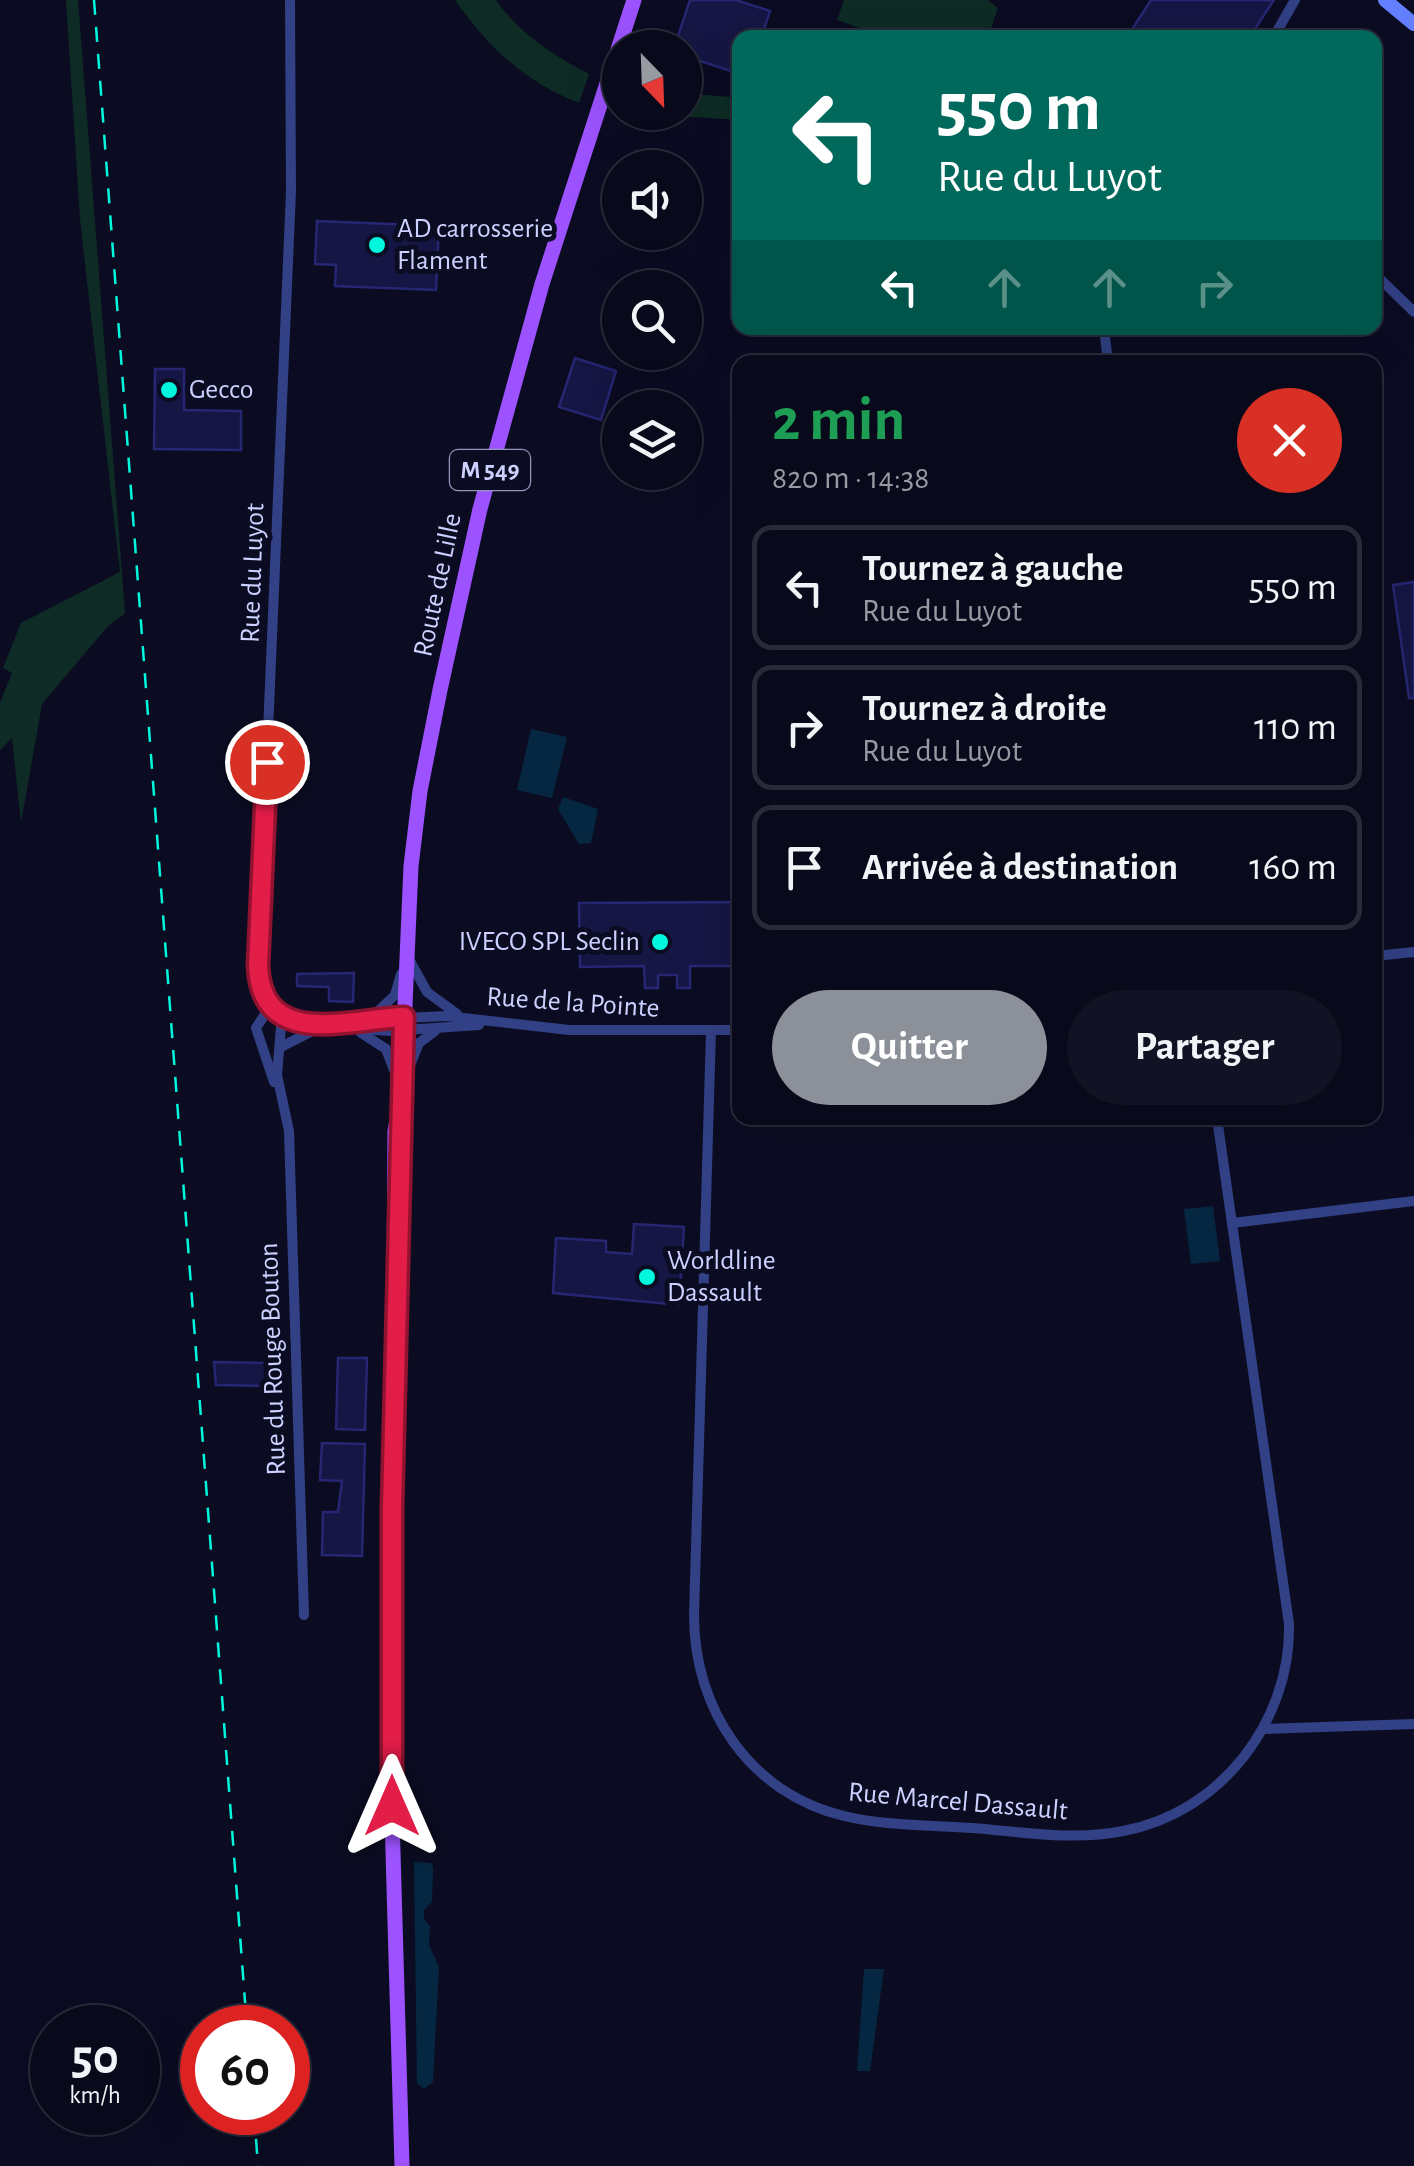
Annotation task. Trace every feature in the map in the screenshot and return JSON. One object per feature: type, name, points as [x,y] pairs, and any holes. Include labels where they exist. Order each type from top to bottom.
[{"type":"main road","points":[[1385,0],[1413,23]]},
{"type":"main road","points":[[1397,0],[1413,23]]},
{"type":"main road","name":"Route de Lille","points":[[404,1023],[406,944],[420,791],[476,523],[554,240],[633,1]]},
{"type":"main road","name":"M 549","points":[[402,2166],[391,1782],[395,1330],[404,1126],[400,1121],[404,1023]]},
{"type":"street","name":"Rue du Luyot","points":[[271,1006],[261,990],[258,966],[291,196],[290,0]]},
{"type":"street","points":[[1277,30],[1295,3]]},
{"type":"street","points":[[1382,281],[1414,312]]},
{"type":"street","points":[[406,944],[421,984],[462,1017]]},
{"type":"street","points":[[366,1020],[395,996],[406,944]]},
{"type":"street","points":[[1382,955],[1414,952]]},
{"type":"street","points":[[402,1098],[390,1054],[382,1044],[356,1030],[328,1025],[301,1024],[271,1006],[258,1023],[258,1037],[281,1047],[304,1032],[328,1025],[366,1020],[452,1026],[499,1024]]},
{"type":"street","name":"Rue du Rouge Bouton","points":[[282,1015],[277,1069],[289,1131],[304,1615]]},
{"type":"street","name":"Rue de la Pointe","points":[[404,1023],[462,1017],[499,1024],[598,1031],[732,1030]]},
{"type":"street","points":[[356,1030],[404,1023]]},
{"type":"street","points":[[402,1098],[418,1043],[426,1035],[452,1026]]},
{"type":"street","name":"Rue Marcel Dassault","points":[[711,1031],[694,1634],[702,1686],[738,1749],[784,1790],[848,1817],[1090,1836],[1139,1828],[1191,1804],[1237,1766],[1264,1729],[1282,1681],[1289,1624],[1218,1125]]},
{"type":"street","name":"Rue du Rouge Bouton","points":[[258,1037],[282,1102]]},
{"type":"street","points":[[1232,1223],[1414,1201]]},
{"type":"street","points":[[1264,1729],[1414,1724]]},
{"type":"green space","points":[[66,0],[78,0],[125,613],[108,626],[42,704],[21,823],[12,738],[0,750],[0,703],[12,673],[3,668],[21,623],[120,572],[80,219]]},
{"type":"green space","points":[[455,0],[496,0],[538,43],[589,74],[579,103],[541,84],[509,61]]},
{"type":"green space","points":[[844,0],[988,0],[998,8],[990,30],[866,30],[837,20]]},
{"type":"green space","points":[[702,95],[732,97],[732,120],[702,118]]},
{"type":"water","points":[[531,729],[567,737],[552,798],[517,790]]},
{"type":"water","points":[[563,797],[598,809],[591,843],[579,844],[558,809]]},
{"type":"water","points":[[1213,1206],[1220,1261],[1191,1264],[1184,1209]]},
{"type":"water","points":[[414,1862],[431,1863],[433,1867],[432,1902],[424,1910],[424,1919],[430,1926],[429,1945],[439,1967],[433,2082],[424,2089],[417,2083]]},
{"type":"water","points":[[864,1969],[884,1969],[870,2071],[857,2071]]},
{"type":"building","points":[[690,0],[736,0],[770,11],[764,30],[732,30],[732,71],[702,62],[702,30],[680,30]]},
{"type":"building","points":[[1151,0],[1274,0],[1254,30],[1132,30]]},
{"type":"building","name":"AD carrosserie Flament","points":[[317,221],[439,226],[436,290],[335,286],[336,265],[315,264]]},
{"type":"building","points":[[575,358],[602,367],[602,370],[616,371],[610,390],[602,390],[601,420],[559,407]]},
{"type":"building","name":"Gecco","points":[[155,369],[184,369],[184,410],[241,411],[241,450],[154,449]]},
{"type":"building","points":[[1414,582],[1414,698],[1409,698],[1393,585]]},
{"type":"building","name":"IVECO SPL Seclin","points":[[732,902],[732,966],[690,966],[690,988],[677,988],[677,975],[658,975],[658,988],[645,988],[644,966],[580,967],[579,903]]},
{"type":"building","points":[[354,973],[353,1002],[329,1001],[329,987],[297,986],[297,974]]},
{"type":"building","points":[[634,1224],[684,1227],[679,1305],[553,1293],[556,1238],[606,1241],[606,1252],[632,1254]]},
{"type":"building","points":[[338,1358],[367,1358],[365,1430],[336,1429]]},
{"type":"building","points":[[214,1362],[275,1363],[275,1386],[216,1385]]},
{"type":"building","points":[[322,1443],[365,1444],[362,1556],[322,1555],[323,1512],[338,1512],[342,1481],[320,1480]]},
{"type":"railway","points":[[94,0],[245,2005]]},
{"type":"railway","points":[[256,2135],[258,2166]]},
{"type":"place","name":"AD carrosserie Flament","points":[[377,245]]},
{"type":"place","name":"Gecco","points":[[169,390]]},
{"type":"place","name":"IVECO SPL Seclin","points":[[660,942]]},
{"type":"place","name":"Worldline Dassault","points":[[647,1277]]},
{"type":"route","points":[[267,762],[258,966],[264,996],[282,1015],[301,1024],[404,1017],[392,1508],[392,1806]]}]
